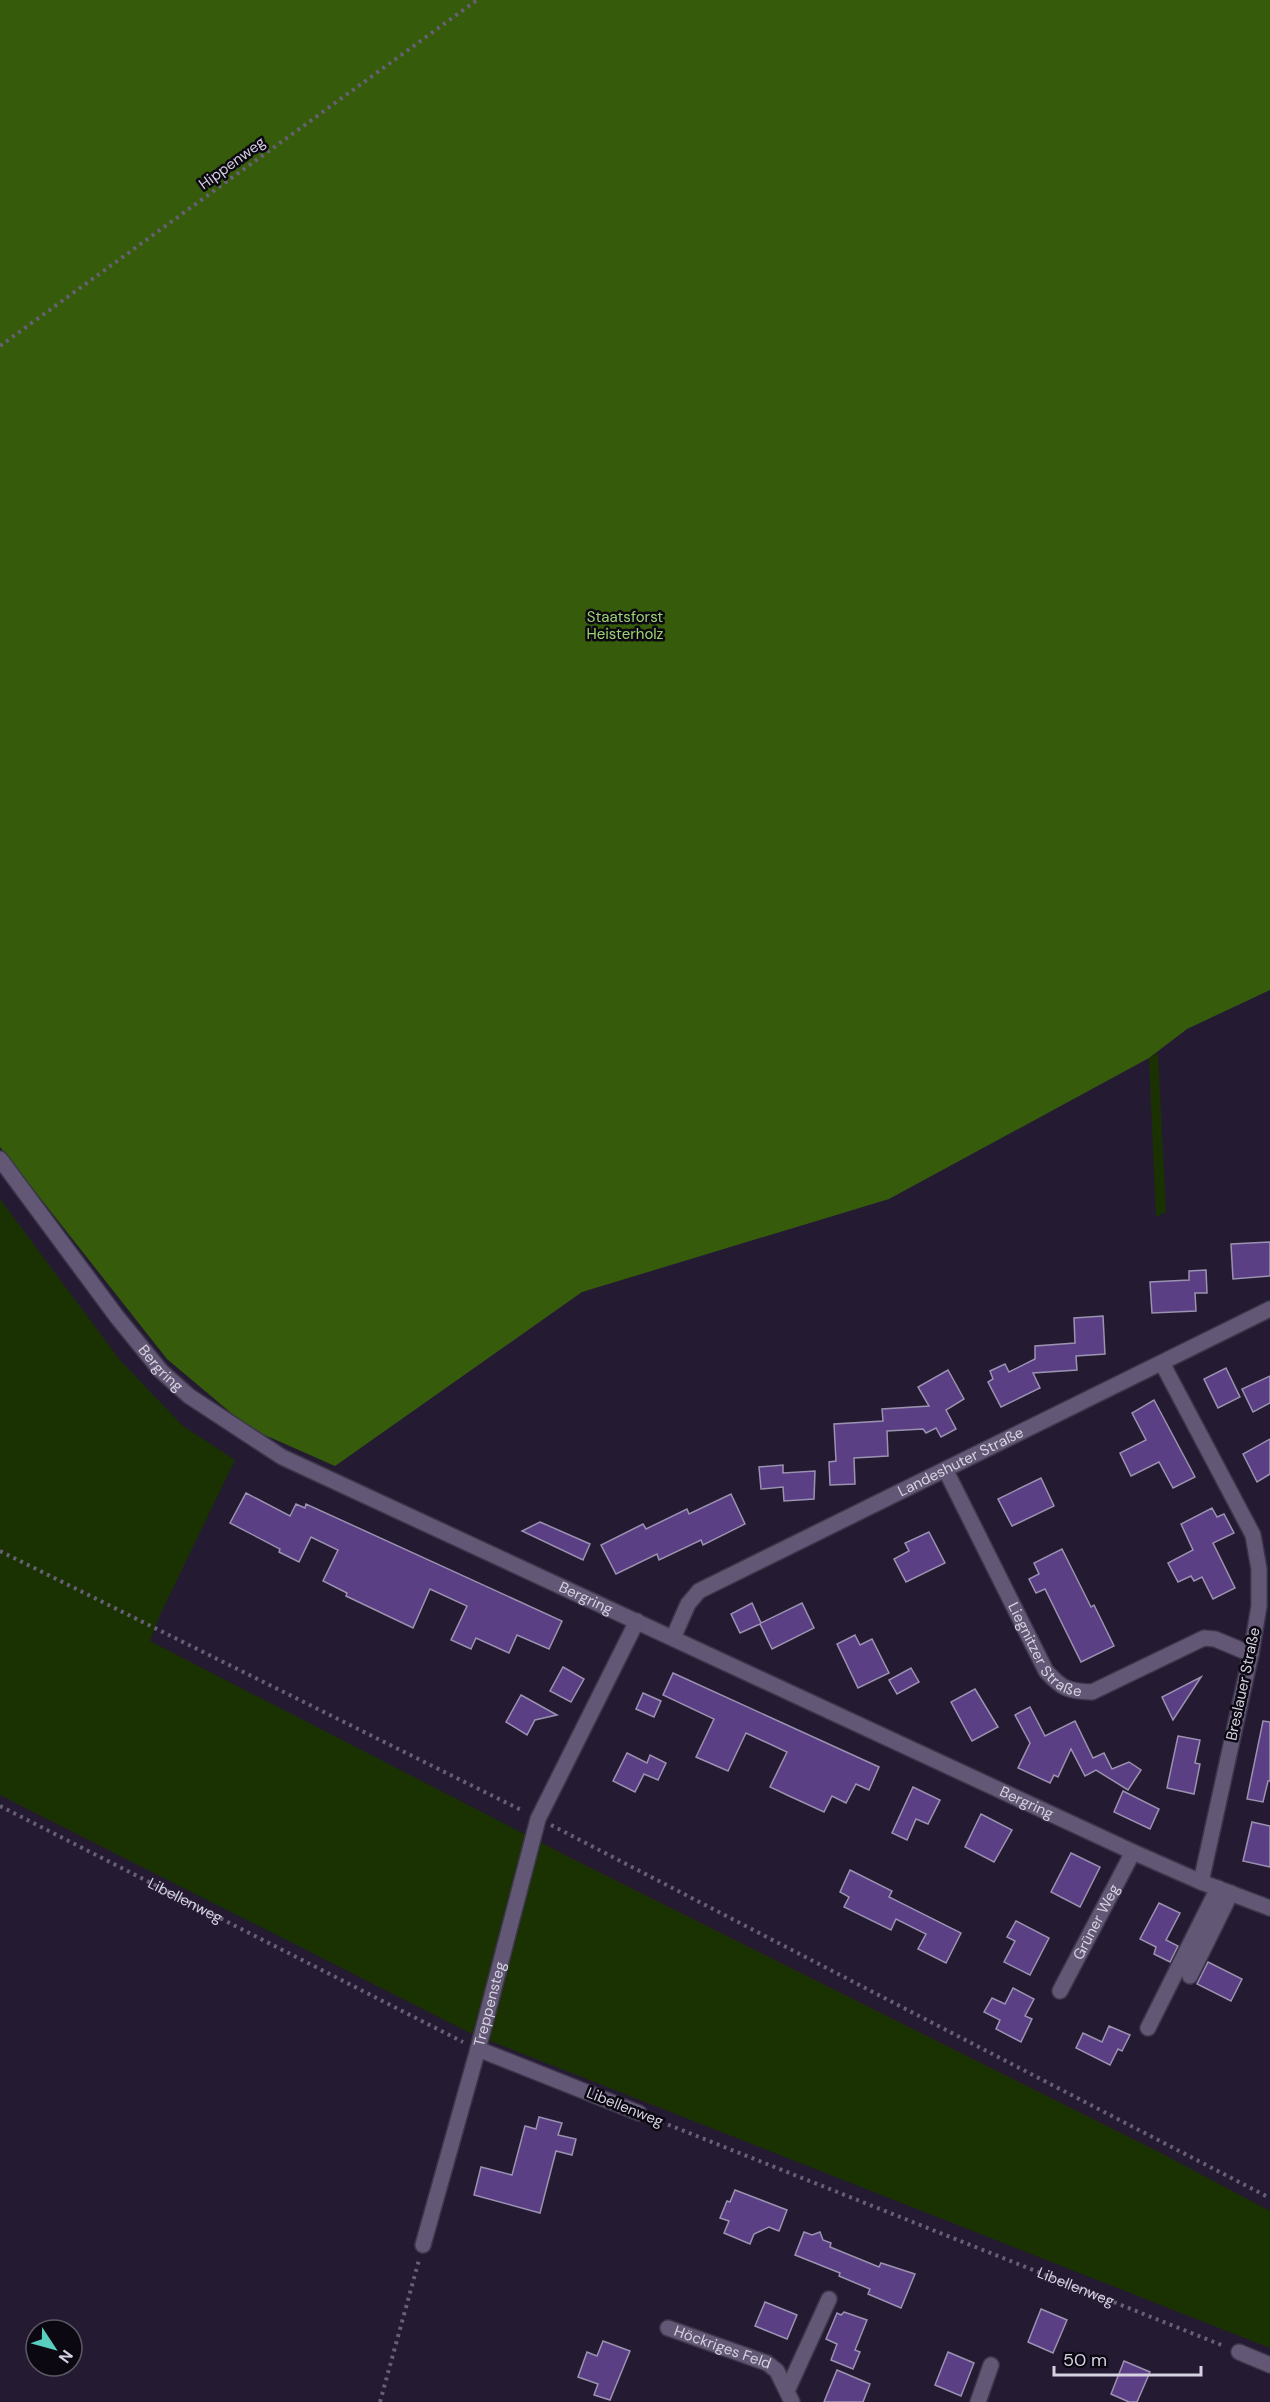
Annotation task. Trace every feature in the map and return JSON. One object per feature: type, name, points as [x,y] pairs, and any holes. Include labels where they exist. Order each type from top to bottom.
[{"type":"street","name":"Bergring","points":[[0,1159],[117,1317],[162,1371],[189,1396],[282,1458],[1134,1852],[1201,1882],[1270,1908]]},
{"type":"street","name":"Landeshuter Straße","points":[[673,1638],[688,1605],[699,1592],[1270,1309]]},
{"type":"street","name":"Breslauer Straße","points":[[1162,1363],[1253,1535],[1259,1569],[1259,1606],[1251,1654],[1201,1882]]},
{"type":"street","name":"Liegnitzer Straße","points":[[946,1471],[1046,1671],[1059,1685],[1072,1691],[1092,1692],[1204,1638],[1215,1639],[1251,1654]]},
{"type":"street","name":"Treppensteg","points":[[423,2245],[478,2049],[538,1819],[637,1621]]},
{"type":"street","name":"Grüner Weg","points":[[1059,1991],[1134,1852]]},
{"type":"street","points":[[1190,1976],[1224,1890]]},
{"type":"street","points":[[1148,2028],[1224,1890]]},
{"type":"street","name":"Libellenweg","points":[[478,2049],[639,2113]]},
{"type":"street","points":[[790,2396],[829,2299]]},
{"type":"street","name":"Höckriges Feld","points":[[668,2328],[767,2363],[777,2371],[790,2396]]},
{"type":"street","points":[[1239,2352],[1270,2364]]},
{"type":"street","points":[[978,2402],[991,2365]]},
{"type":"path","name":"Hippenweg","points":[[0,346],[477,0]]},
{"type":"path","points":[[0,1551],[538,1819],[1270,2199]]},
{"type":"path","name":"Libellenweg","points":[[0,1806],[438,2031],[478,2049]]},
{"type":"path","name":"Libellenweg","points":[[639,2113],[1239,2352]]},
{"type":"path","points":[[380,2402],[423,2245]]},
{"type":"green space","name":"Staatsforst Heisterholz","points":[[0,0],[1270,0],[1270,990],[1187,1029],[1149,1058],[889,1199],[582,1292],[335,1466],[249,1428],[167,1359],[0,1147]]},
{"type":"green space","points":[[1158,1053],[1166,1212],[1156,1217],[1149,1058]]},
{"type":"green space","points":[[0,1199],[120,1360],[183,1426],[235,1460],[160,1615],[150,1641],[571,1858],[1157,2151],[1270,2211],[1270,2348],[470,2033],[0,1795]]},
{"type":"building","points":[[1270,1242],[1270,1276],[1233,1279],[1231,1244]]},
{"type":"building","points":[[1206,1270],[1207,1293],[1195,1293],[1196,1311],[1152,1313],[1150,1282],[1189,1280],[1189,1271]]},
{"type":"building","points":[[1103,1316],[1105,1354],[1076,1356],[1077,1370],[1033,1373],[1040,1388],[1001,1407],[988,1382],[993,1379],[990,1371],[1005,1364],[1009,1372],[1035,1359],[1035,1346],[1075,1343],[1074,1318]]},
{"type":"building","points":[[1226,1368],[1240,1397],[1218,1408],[1204,1379]]},
{"type":"building","points":[[948,1370],[964,1399],[946,1410],[956,1429],[941,1437],[936,1428],[926,1433],[923,1429],[887,1431],[888,1456],[854,1458],[855,1484],[830,1485],[829,1462],[836,1461],[834,1424],[883,1421],[882,1409],[929,1406],[918,1387]]},
{"type":"building","points":[[1270,1376],[1270,1403],[1253,1412],[1242,1389]]},
{"type":"building","points":[[1154,1400],[1195,1477],[1173,1488],[1159,1462],[1131,1476],[1120,1453],[1146,1440],[1132,1413]]},
{"type":"building","points":[[1270,1439],[1270,1474],[1257,1482],[1243,1454]]},
{"type":"building","points":[[783,1465],[783,1473],[815,1471],[814,1499],[784,1501],[783,1487],[761,1489],[759,1467]]},
{"type":"building","points":[[1041,1478],[1054,1506],[1012,1526],[998,1499]]},
{"type":"building","points":[[246,1493],[290,1516],[296,1504],[305,1508],[306,1504],[562,1621],[549,1649],[517,1635],[509,1653],[476,1638],[471,1649],[451,1640],[467,1606],[430,1589],[413,1628],[346,1596],[347,1593],[323,1581],[338,1550],[311,1537],[299,1562],[279,1552],[280,1549],[230,1523]]},
{"type":"building","points":[[731,1494],[745,1524],[703,1545],[701,1540],[659,1560],[657,1554],[616,1574],[601,1545],[643,1524],[646,1529],[687,1509],[689,1514]]},
{"type":"building","points":[[1212,1508],[1217,1517],[1224,1514],[1234,1533],[1213,1543],[1235,1588],[1213,1599],[1202,1577],[1194,1581],[1191,1576],[1178,1582],[1168,1563],[1193,1550],[1181,1524]]},
{"type":"building","points":[[540,1522],[590,1544],[583,1560],[522,1531]]},
{"type":"building","points":[[929,1532],[945,1563],[906,1582],[894,1559],[909,1551],[905,1543]]},
{"type":"building","points":[[1062,1549],[1091,1607],[1094,1605],[1114,1646],[1081,1662],[1045,1589],[1036,1593],[1029,1579],[1039,1574],[1034,1563]]},
{"type":"building","points":[[752,1603],[761,1623],[802,1603],[814,1628],[772,1649],[760,1624],[740,1633],[731,1614]]},
{"type":"building","points":[[855,1635],[860,1645],[872,1639],[889,1673],[858,1688],[837,1644]]},
{"type":"building","points":[[563,1667],[584,1679],[571,1702],[550,1691]]},
{"type":"building","points":[[911,1668],[919,1682],[897,1694],[889,1680]]},
{"type":"building","points":[[673,1673],[879,1767],[869,1790],[856,1784],[846,1803],[832,1796],[824,1812],[787,1795],[770,1787],[787,1752],[746,1733],[728,1771],[696,1757],[714,1719],[663,1695]]},
{"type":"building","points":[[1201,1677],[1173,1720],[1162,1697]]},
{"type":"building","points":[[975,1689],[998,1727],[972,1741],[951,1702]]},
{"type":"building","points":[[643,1693],[661,1701],[654,1717],[636,1709]]},
{"type":"building","points":[[521,1695],[557,1715],[535,1720],[527,1735],[506,1722]]},
{"type":"building","points":[[1030,1707],[1045,1736],[1075,1721],[1093,1758],[1104,1753],[1112,1769],[1129,1762],[1141,1770],[1128,1790],[1096,1770],[1085,1776],[1071,1749],[1058,1777],[1054,1775],[1050,1783],[1018,1768],[1030,1743],[1015,1715]]},
{"type":"building","points":[[1263,1721],[1270,1722],[1270,1781],[1268,1781],[1263,1802],[1247,1799]]},
{"type":"building","points":[[1178,1736],[1200,1740],[1195,1763],[1200,1764],[1194,1794],[1167,1788]]},
{"type":"building","points":[[627,1753],[647,1763],[650,1755],[666,1763],[658,1780],[644,1774],[635,1792],[613,1781]]},
{"type":"building","points":[[913,1787],[940,1800],[928,1824],[916,1819],[907,1840],[892,1833]]},
{"type":"building","points":[[1123,1791],[1159,1809],[1150,1829],[1114,1812]]},
{"type":"building","points":[[981,1814],[1012,1830],[994,1862],[965,1847]]},
{"type":"building","points":[[1252,1822],[1270,1826],[1270,1867],[1243,1861]]},
{"type":"building","points":[[1071,1853],[1100,1867],[1080,1907],[1051,1892]]},
{"type":"building","points":[[850,1870],[892,1891],[889,1897],[961,1933],[946,1963],[918,1949],[926,1934],[896,1919],[891,1930],[844,1907],[849,1897],[840,1892]]},
{"type":"building","points":[[1159,1903],[1180,1913],[1166,1940],[1178,1946],[1170,1962],[1154,1954],[1156,1947],[1140,1939]]},
{"type":"building","points":[[1016,1921],[1049,1938],[1030,1975],[1004,1962],[1015,1941],[1007,1937]]},
{"type":"building","points":[[1208,1962],[1242,1979],[1231,2001],[1197,1984]]},
{"type":"building","points":[[1013,1988],[1034,1999],[1025,2016],[1032,2019],[1021,2042],[996,2029],[1000,2020],[984,2012],[992,1998],[1005,2004]]},
{"type":"building","points":[[1109,2026],[1130,2035],[1122,2051],[1118,2049],[1110,2065],[1076,2048],[1083,2033],[1102,2042]]},
{"type":"building","points":[[539,2117],[562,2123],[558,2135],[576,2139],[572,2155],[556,2151],[540,2213],[474,2195],[481,2167],[512,2175],[525,2126],[536,2129]]},
{"type":"building","points":[[735,2190],[787,2210],[779,2231],[769,2227],[754,2234],[750,2244],[724,2233],[729,2221],[720,2218],[727,2201],[730,2202]]},
{"type":"building","points":[[804,2232],[812,2235],[820,2232],[823,2240],[831,2243],[830,2247],[879,2267],[881,2263],[915,2274],[901,2308],[868,2294],[870,2289],[839,2276],[840,2273],[795,2255]]},
{"type":"building","points":[[765,2302],[797,2315],[787,2339],[755,2326]]},
{"type":"building","points":[[1041,2309],[1067,2320],[1053,2353],[1028,2342]]},
{"type":"building","points":[[844,2312],[867,2320],[855,2350],[860,2352],[853,2369],[831,2360],[837,2344],[826,2339],[837,2313],[841,2315]]},
{"type":"building","points":[[603,2341],[630,2351],[610,2400],[594,2395],[598,2384],[578,2377],[587,2352],[597,2356]]},
{"type":"building","points":[[948,2352],[974,2363],[961,2396],[935,2385]]},
{"type":"building","points":[[1124,2361],[1150,2372],[1137,2402],[1129,2402],[1111,2394]]},
{"type":"building","points":[[837,2370],[870,2384],[863,2402],[824,2402]]}]
